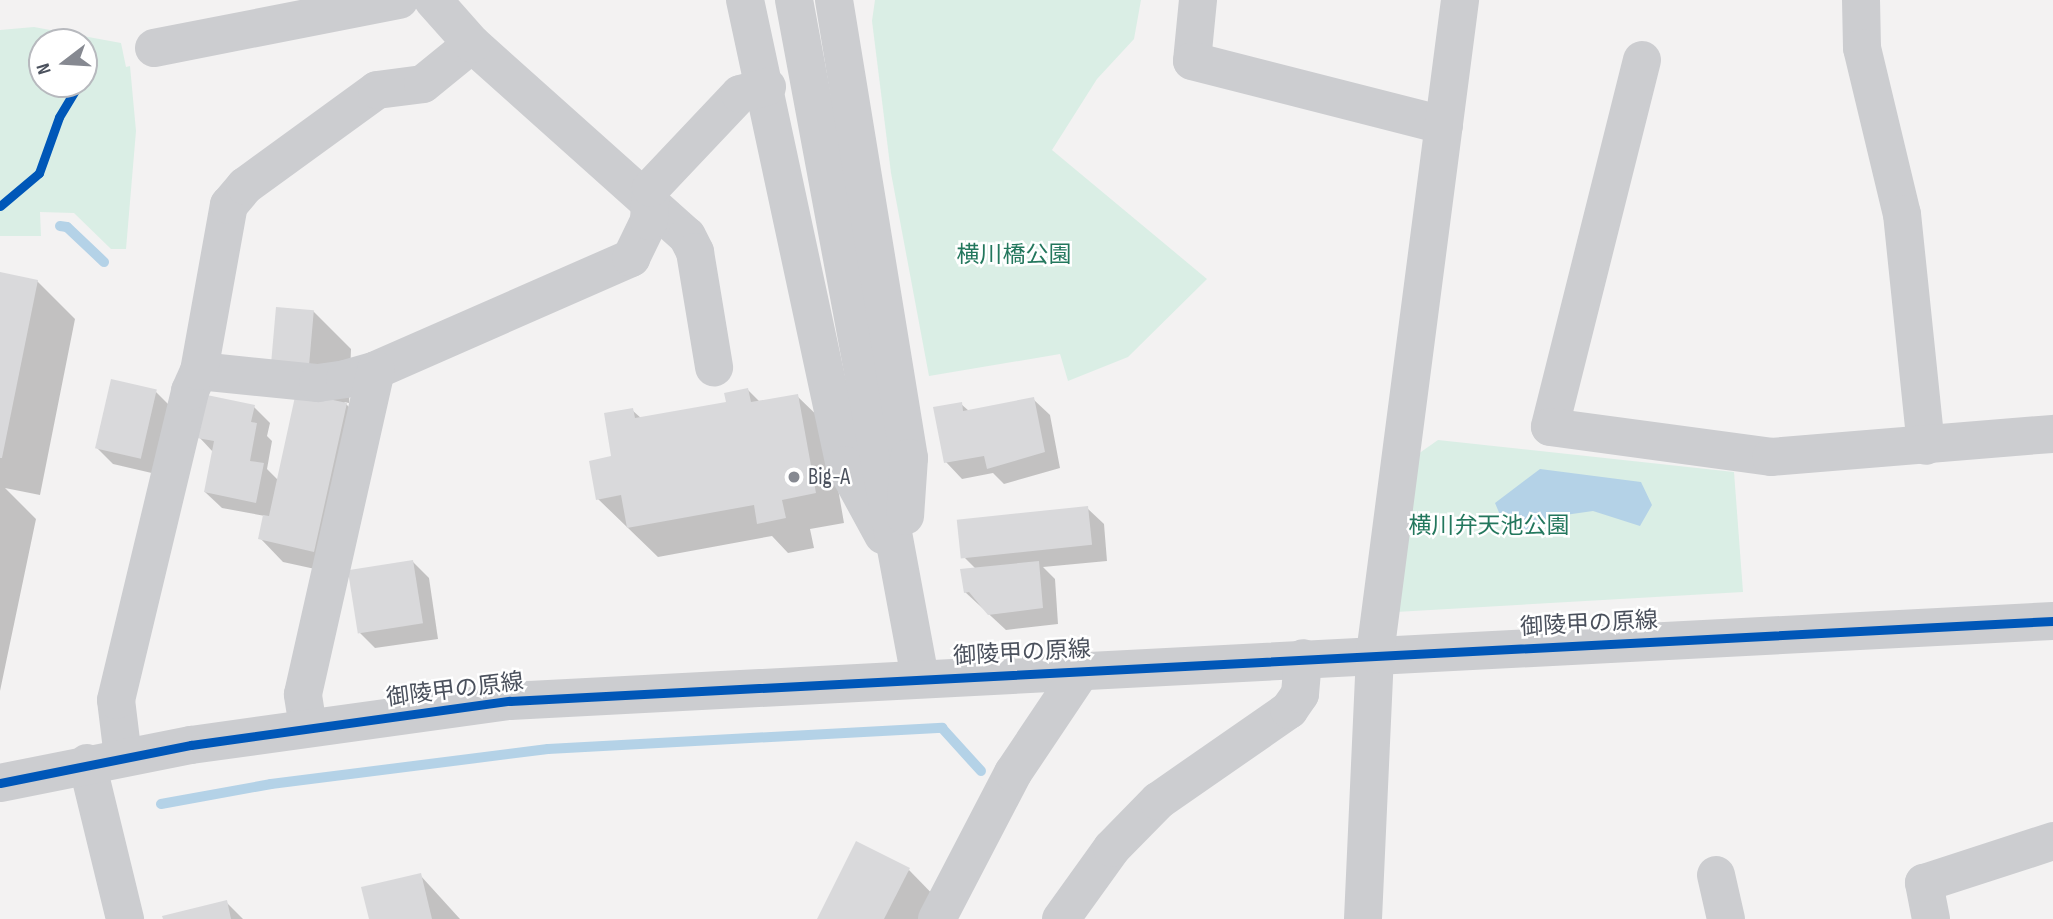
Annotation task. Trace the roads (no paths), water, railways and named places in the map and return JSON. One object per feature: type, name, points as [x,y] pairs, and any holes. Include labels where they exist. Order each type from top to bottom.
[{"type":"street","points":[[154,48],[399,0]]},
{"type":"street","points":[[433,0],[472,44],[687,236],[695,252],[714,367]]},
{"type":"street","points":[[745,0],[767,88],[815,341],[845,465],[901,568]]},
{"type":"street","points":[[794,0],[920,678]]},
{"type":"street","points":[[834,0],[909,458],[901,568]]},
{"type":"street","points":[[1198,0],[1192,61],[1444,125]]},
{"type":"street","points":[[1363,919],[1375,654],[1460,0]]},
{"type":"street","points":[[1861,0],[1862,48],[1902,214],[1926,446]]},
{"type":"street","points":[[125,919],[105,760],[116,700],[190,391],[199,371],[229,205],[237,195],[377,89],[423,84],[472,44]]},
{"type":"street","points":[[1642,60],[1550,427],[1771,457],[2053,434]]},
{"type":"street","points":[[199,371],[318,383],[376,370],[631,258],[649,220],[651,188],[740,94],[767,88]]},
{"type":"street","points":[[308,727],[303,694],[376,370]]},
{"type":"street","name":"御陵甲の原線","points":[[0,783],[105,760],[308,727],[510,701],[1375,654],[2053,621]]},
{"type":"street","points":[[1061,919],[1112,848],[1158,801],[1289,710],[1300,694],[1303,658]]},
{"type":"street","points":[[937,919],[1013,774],[1082,670]]},
{"type":"street","points":[[1927,901],[2053,841]]},
{"type":"street","points":[[1716,875],[1726,919]]},
{"type":"water","points":[[1540,469],[1641,482],[1652,505],[1640,526],[1593,511],[1558,516],[1518,533],[1506,529],[1495,503]]},
{"type":"waterway","points":[[60,226],[67,227],[104,262]]},
{"type":"waterway","points":[[161,804],[271,784],[548,749],[942,728],[981,771]]},
{"type":"place","name":"Big-A","points":[[794,477]]},
{"type":"park label","name":"横川橋公園","points":[[1014,255]]},
{"type":"park label","name":"横川弁天池公園","points":[[1489,526]]}]
